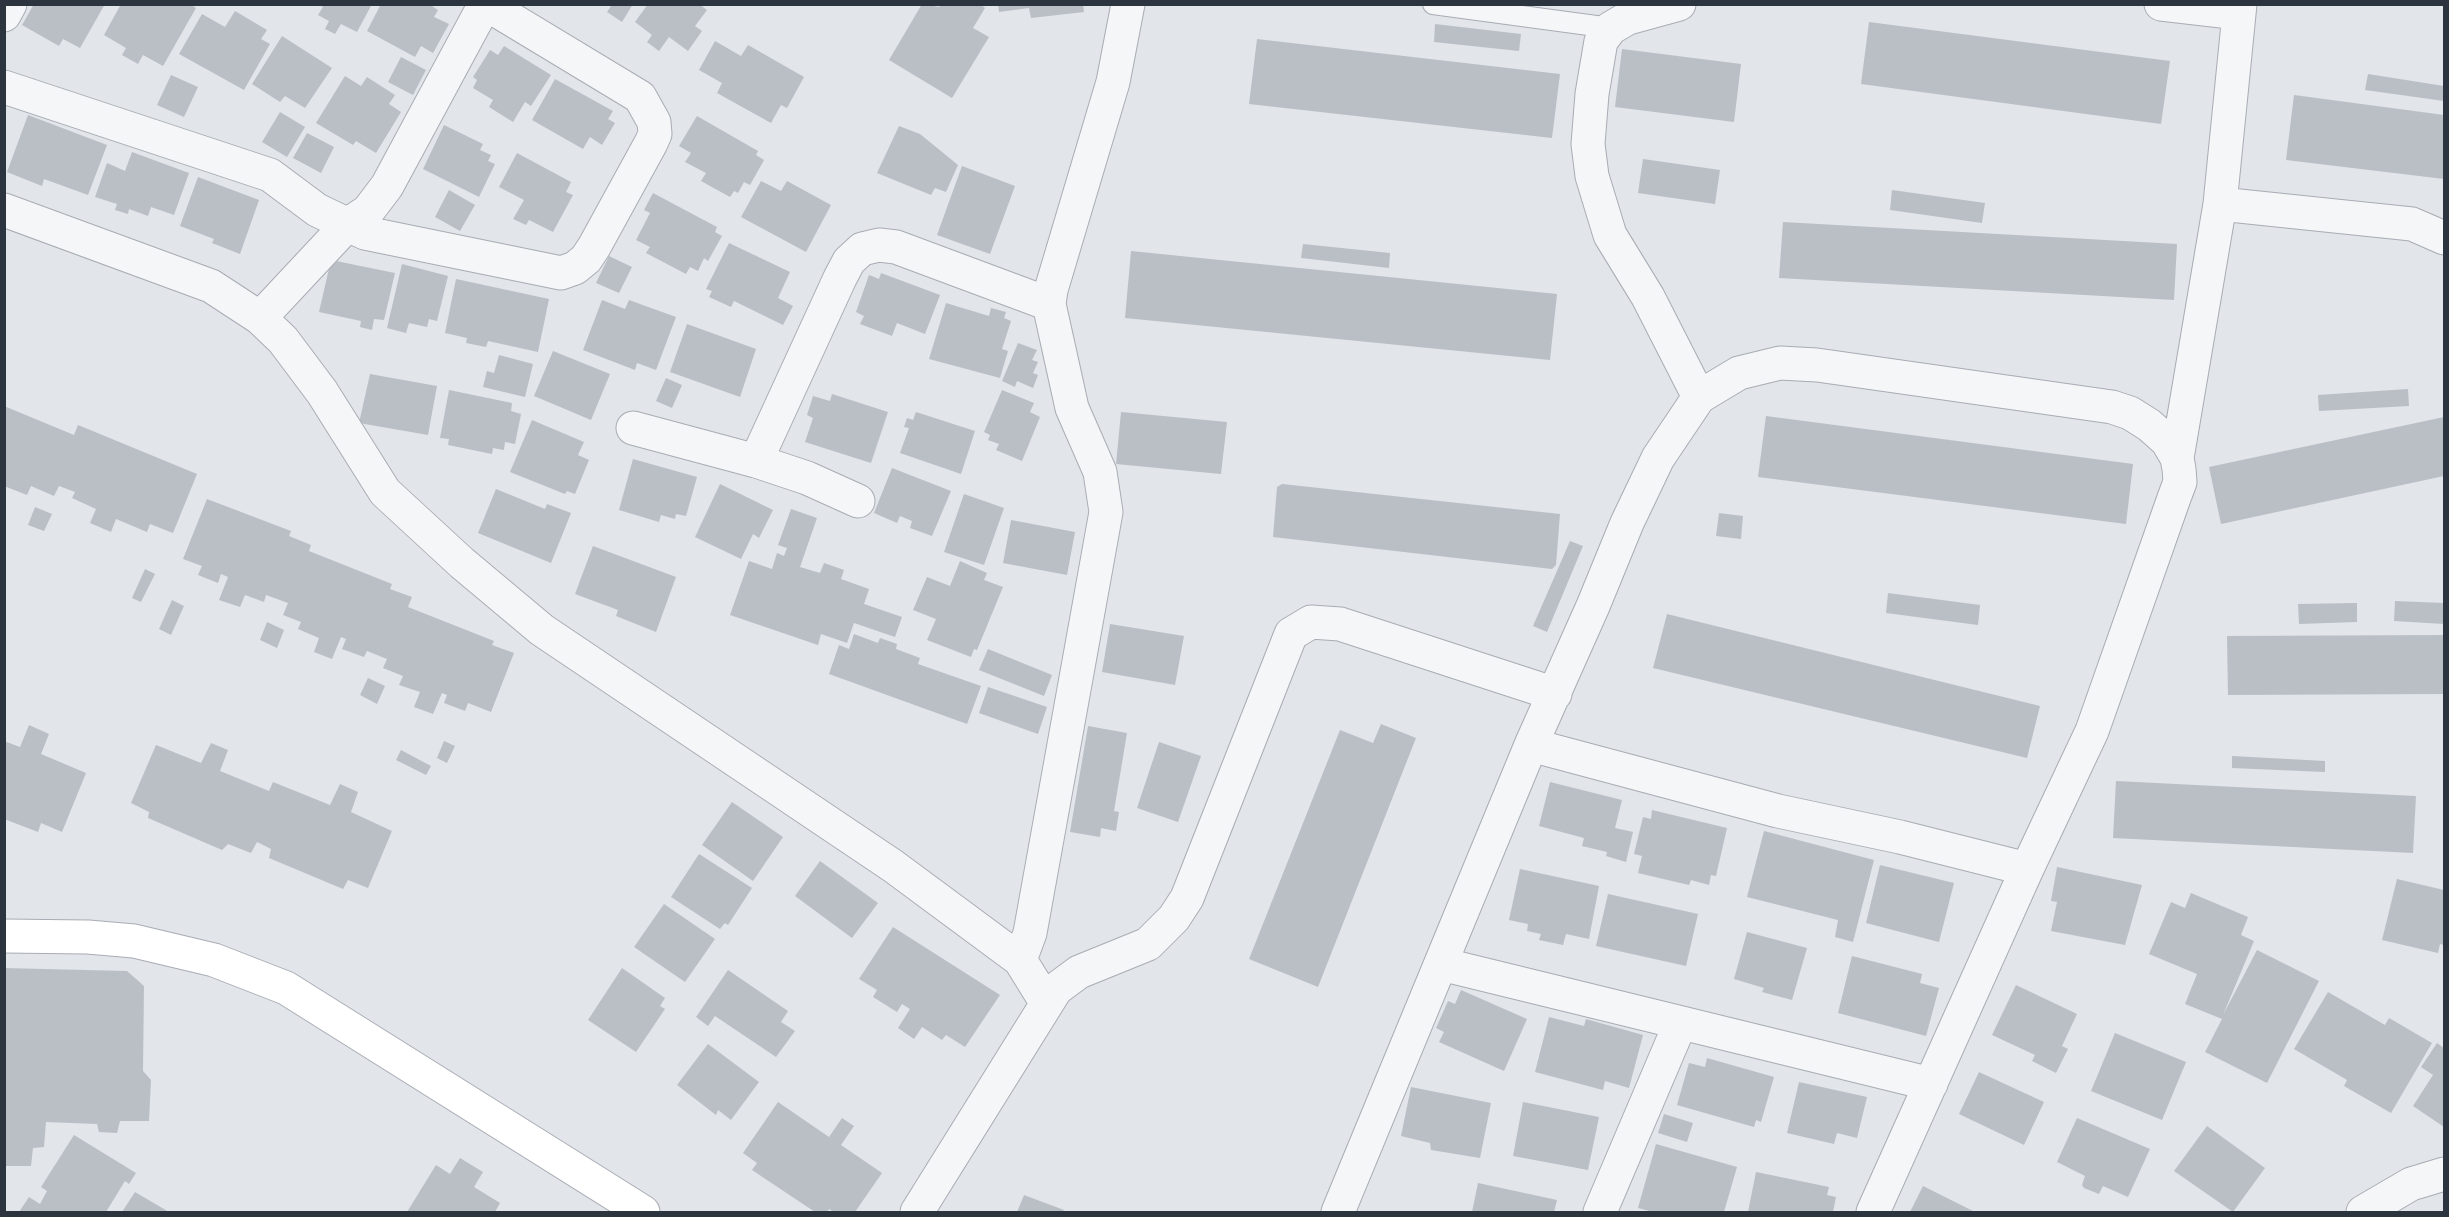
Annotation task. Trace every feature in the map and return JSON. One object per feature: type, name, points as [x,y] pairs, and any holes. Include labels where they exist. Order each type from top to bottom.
[{"type":"street","points":[[4,15],[10,4]]},
{"type":"street","points":[[4,87],[270,175],[317,210],[348,225],[375,236],[561,273],[575,268],[594,248],[651,144],[655,134],[654,122],[639,97],[485,4],[387,186],[368,211],[348,225],[260,318]]},
{"type":"street","points":[[1020,960],[1030,933],[1106,512],[1100,472],[1072,408],[1049,304],[1051,290],[1113,82],[1128,4]]},
{"type":"street","points":[[1679,4],[1628,18],[1611,28],[1598,49],[1588,144],[1592,176],[1610,235],[1647,297],[1699,397]]},
{"type":"street","points":[[1873,1212],[2092,731],[2121,657],[2180,482],[2177,458],[2220,204],[2240,9],[2161,4]]},
{"type":"street","points":[[2220,204],[2412,224],[2445,238]]},
{"type":"street","points":[[4,210],[211,286],[260,318],[283,340],[322,392],[385,492],[470,570],[542,630],[893,866],[1020,960],[1047,1002]]},
{"type":"street","points":[[756,461],[840,278],[849,261],[862,249],[879,245],[896,247],[1049,304]]},
{"type":"street","points":[[1338,1212],[1531,745],[1627,523],[1658,458],[1699,397],[1730,378],[1760,366],[1780,363],[1817,365],[2112,408],[2130,413],[2149,425],[2167,441],[2177,458]]},
{"type":"street","points":[[633,428],[807,477],[858,501]]},
{"type":"street","points":[[917,1212],[1056,989],[1079,972],[1148,945],[1174,918],[1187,898],[1285,645],[1291,634],[1299,627],[1311,622],[1323,621],[1340,624],[1555,694]]},
{"type":"street","points":[[1531,745],[1778,811],[1900,837],[2027,870]]},
{"type":"street","points":[[4,936],[88,937],[134,941],[214,960],[286,988],[643,1212]]},
{"type":"street","points":[[1441,964],[1931,1084]]},
{"type":"street","points":[[1600,1212],[1680,1024]]},
{"type":"street","points":[[2363,1212],[2411,1184],[2445,1174]]},
{"type":"lane","points":[[1433,4],[1611,28]]},
{"type":"building","points":[[34,4],[105,4],[80,48],[63,39],[59,46],[22,25]]},
{"type":"building","points":[[121,4],[190,4],[196,8],[163,66],[143,55],[138,64],[122,55],[126,48],[104,35]]},
{"type":"building","points":[[318,4],[372,4],[357,32],[341,24],[335,34],[325,29],[329,21],[318,15],[323,7]]},
{"type":"building","points":[[381,4],[429,4],[438,10],[434,17],[449,24],[433,53],[421,46],[415,57],[367,31]]},
{"type":"building","points":[[609,4],[633,4],[622,22],[607,12],[611,6]]},
{"type":"building","points":[[648,4],[699,4],[707,10],[695,26],[702,31],[688,51],[669,37],[659,51],[647,42],[652,35],[635,22]]},
{"type":"building","points":[[922,4],[939,7],[941,4],[980,4],[985,8],[973,28],[989,37],[952,98],[889,60]]},
{"type":"building","points":[[998,4],[1083,4],[1084,12],[1031,18],[1029,8],[999,12]]},
{"type":"building","points":[[235,11],[267,30],[261,39],[270,44],[244,90],[179,54],[202,14],[225,27]]},
{"type":"building","points":[[1869,22],[2170,61],[2161,124],[1861,84]]},
{"type":"building","points":[[1435,24],[1521,34],[1519,51],[1434,42]]},
{"type":"building","points":[[282,36],[332,68],[305,108],[285,96],[280,102],[252,84]]},
{"type":"building","points":[[1257,39],[1560,74],[1552,138],[1249,104]]},
{"type":"building","points":[[715,41],[741,56],[748,45],[804,77],[787,108],[781,105],[771,123],[717,93],[722,83],[699,70]]},
{"type":"building","points":[[504,46],[551,75],[531,106],[525,102],[513,122],[489,107],[493,100],[473,88],[477,80],[473,77],[490,50],[498,55]]},
{"type":"building","points":[[1622,49],[1741,64],[1734,122],[1615,107]]},
{"type":"building","points":[[401,57],[426,70],[413,95],[388,82]]},
{"type":"building","points":[[2368,74],[2444,86],[2444,101],[2365,90]]},
{"type":"building","points":[[171,75],[198,87],[184,117],[157,105]]},
{"type":"building","points":[[345,76],[361,86],[367,77],[395,95],[389,104],[401,112],[376,153],[356,141],[353,145],[316,123]]},
{"type":"building","points":[[555,79],[613,111],[608,119],[615,123],[602,145],[590,137],[583,149],[532,120]]},
{"type":"building","points":[[2294,95],[2444,115],[2444,179],[2286,160]]},
{"type":"building","points":[[280,112],[305,127],[287,157],[262,142]]},
{"type":"building","points":[[28,115],[107,145],[88,195],[44,179],[42,186],[7,172]]},
{"type":"building","points":[[697,116],[758,151],[756,155],[764,160],[750,185],[744,182],[738,193],[734,191],[730,197],[701,181],[706,173],[685,162],[691,153],[679,146]]},
{"type":"building","points":[[444,125],[483,144],[480,150],[491,155],[488,161],[495,164],[479,197],[423,169]]},
{"type":"building","points":[[899,126],[920,134],[958,165],[946,192],[935,188],[931,195],[877,173]]},
{"type":"building","points":[[307,133],[334,147],[321,173],[293,158]]},
{"type":"building","points":[[132,152],[189,173],[174,215],[151,207],[148,216],[129,209],[128,214],[115,210],[117,204],[95,197],[107,163],[125,171]]},
{"type":"building","points":[[517,153],[571,182],[566,192],[573,195],[553,232],[529,220],[526,225],[513,219],[524,200],[499,187]]},
{"type":"building","points":[[1643,159],[1720,170],[1715,204],[1638,193]]},
{"type":"building","points":[[962,166],[1015,186],[990,254],[937,235]]},
{"type":"building","points":[[198,177],[259,200],[240,254],[212,243],[214,239],[180,226]]},
{"type":"building","points":[[761,181],[781,191],[787,181],[831,205],[806,252],[741,217]]},
{"type":"building","points":[[449,190],[475,205],[460,231],[435,217]]},
{"type":"building","points":[[1892,190],[1985,203],[1982,223],[1890,210]]},
{"type":"building","points":[[653,193],[717,227],[715,232],[722,236],[708,261],[704,258],[698,271],[690,267],[686,274],[646,253],[650,247],[636,240],[650,213],[644,210]]},
{"type":"building","points":[[1783,222],[2177,244],[2174,300],[1779,278]]},
{"type":"building","points":[[729,243],[790,272],[778,298],[793,306],[783,325],[734,301],[731,307],[709,297],[712,291],[706,289]]},
{"type":"building","points":[[1303,244],[1390,253],[1389,268],[1301,258]]},
{"type":"building","points":[[1131,251],[1557,294],[1550,360],[1125,318]]},
{"type":"building","points":[[609,256],[632,267],[619,293],[596,283]]},
{"type":"building","points":[[331,260],[395,273],[384,320],[374,319],[372,330],[360,327],[361,321],[319,312]]},
{"type":"building","points":[[402,264],[448,276],[437,321],[429,319],[427,327],[409,323],[406,333],[387,328]]},
{"type":"building","points":[[881,273],[940,295],[925,334],[897,323],[892,336],[860,324],[864,316],[856,312],[869,275],[879,279]]},
{"type":"building","points":[[456,279],[549,299],[538,352],[488,341],[486,347],[466,343],[467,338],[445,333]]},
{"type":"building","points":[[602,300],[625,309],[629,300],[676,317],[656,370],[637,363],[635,370],[583,350]]},
{"type":"building","points":[[946,303],[989,316],[991,308],[1006,312],[1004,318],[1011,321],[1002,349],[1008,351],[1000,378],[929,359]]},
{"type":"building","points":[[687,324],[756,349],[740,397],[670,372]]},
{"type":"building","points":[[1018,343],[1037,350],[1032,360],[1038,362],[1033,373],[1038,375],[1033,388],[1017,381],[1015,387],[1002,381]]},
{"type":"building","points":[[553,351],[610,374],[591,420],[534,396]]},
{"type":"building","points":[[499,355],[533,364],[525,397],[483,387],[487,371],[494,373]]},
{"type":"building","points":[[370,374],[437,386],[428,435],[359,423]]},
{"type":"building","points":[[666,378],[682,385],[672,408],[656,401]]},
{"type":"building","points":[[2408,389],[2409,406],[2319,411],[2318,395]]},
{"type":"building","points":[[449,390],[512,403],[511,411],[521,414],[515,444],[505,442],[504,450],[493,448],[492,454],[448,445],[449,439],[440,438]]},
{"type":"building","points":[[1002,390],[1034,403],[1030,412],[1040,417],[1022,461],[996,450],[999,444],[988,440],[990,435],[984,432]]},
{"type":"building","points":[[832,394],[888,412],[871,463],[805,442],[813,418],[807,415],[813,396],[830,401]]},
{"type":"building","points":[[4,406],[74,435],[78,425],[197,474],[173,533],[150,524],[147,532],[116,519],[111,532],[90,523],[96,509],[72,498],[75,492],[59,486],[54,496],[31,486],[27,495],[4,486]]},
{"type":"building","points":[[916,412],[975,431],[961,474],[900,453],[909,428],[904,427],[907,418],[913,420]]},
{"type":"building","points":[[1121,412],[1227,422],[1221,474],[1116,464]]},
{"type":"building","points":[[1766,416],[2133,464],[2126,524],[1758,477]]},
{"type":"building","points":[[2444,417],[2444,476],[2221,524],[2209,467]]},
{"type":"building","points":[[532,420],[584,442],[578,455],[589,460],[575,494],[567,491],[565,494],[510,472]]},
{"type":"building","points":[[633,459],[697,477],[686,516],[676,514],[675,519],[661,515],[659,522],[619,510]]},
{"type":"building","points":[[892,468],[951,491],[932,536],[910,528],[912,521],[900,516],[897,523],[874,513]]},
{"type":"building","points":[[720,484],[773,510],[759,538],[753,534],[741,559],[695,537]]},
{"type":"building","points":[[1282,484],[1560,514],[1556,565],[1552,569],[1273,537],[1277,487]]},
{"type":"building","points":[[496,489],[545,509],[547,504],[571,513],[551,563],[478,533]]},
{"type":"building","points":[[964,494],[1004,508],[984,565],[944,552]]},
{"type":"building","points":[[207,499],[291,531],[289,536],[311,545],[309,551],[392,584],[390,589],[412,597],[408,607],[494,641],[492,645],[514,653],[491,712],[468,703],[465,711],[444,703],[447,695],[442,693],[433,714],[414,707],[420,692],[399,685],[403,676],[383,668],[387,659],[367,651],[364,657],[342,649],[346,639],[341,637],[332,659],[314,652],[319,638],[298,629],[301,622],[283,615],[288,603],[266,595],[264,602],[245,595],[240,607],[219,600],[228,577],[221,574],[218,583],[198,575],[202,566],[183,559]]},
{"type":"building","points":[[35,507],[52,514],[44,531],[28,525]]},
{"type":"building","points":[[791,509],[817,518],[800,567],[820,573],[824,563],[844,570],[841,579],[869,589],[864,604],[902,617],[895,637],[854,623],[847,643],[821,634],[818,645],[730,615],[749,561],[772,569],[777,553],[784,556],[787,548],[778,545]]},
{"type":"building","points":[[1719,513],[1743,516],[1741,539],[1716,536]]},
{"type":"building","points":[[1011,520],[1075,532],[1067,575],[1003,563]]},
{"type":"building","points":[[1570,541],[1583,546],[1547,632],[1533,626]]},
{"type":"building","points":[[593,546],[676,577],[656,632],[616,616],[618,610],[575,594]]},
{"type":"building","points":[[960,561],[987,573],[984,580],[1003,587],[977,650],[974,649],[971,657],[927,640],[936,619],[913,610],[927,577],[950,586]]},
{"type":"building","points":[[145,569],[155,574],[141,602],[132,598]]},
{"type":"building","points":[[1888,593],[1980,605],[1978,625],[1886,613]]},
{"type":"building","points":[[172,600],[184,606],[171,635],[159,629]]},
{"type":"building","points":[[2395,601],[2444,603],[2444,624],[2394,621]]},
{"type":"building","points":[[2357,603],[2357,622],[2299,624],[2298,604]]},
{"type":"building","points":[[1667,614],[2040,706],[2027,758],[1653,668]]},
{"type":"building","points":[[267,622],[284,630],[277,648],[260,640]]},
{"type":"building","points":[[1110,624],[1184,636],[1175,685],[1102,672]]},
{"type":"building","points":[[854,634],[878,643],[880,638],[897,644],[896,649],[920,658],[918,664],[981,686],[967,724],[829,674],[839,645],[849,649]]},
{"type":"building","points":[[2444,635],[2444,694],[2228,695],[2227,636]]},
{"type":"building","points":[[988,649],[1052,675],[1044,696],[979,670]]},
{"type":"building","points":[[368,678],[385,686],[377,704],[360,695]]},
{"type":"building","points":[[988,687],[1047,707],[1038,734],[979,713]]},
{"type":"building","points":[[1381,724],[1416,738],[1318,987],[1249,959],[1340,730],[1373,743]]},
{"type":"building","points":[[29,725],[49,734],[41,754],[86,773],[62,832],[41,823],[38,832],[4,819],[4,741],[20,747]]},
{"type":"building","points":[[1088,726],[1127,733],[1114,811],[1119,812],[1116,831],[1101,828],[1100,837],[1070,832]]},
{"type":"building","points":[[444,741],[455,746],[447,763],[437,758]]},
{"type":"building","points":[[1159,742],[1201,756],[1178,822],[1137,808]]},
{"type":"building","points":[[211,743],[228,750],[220,771],[269,791],[273,782],[330,805],[340,784],[358,792],[351,812],[392,831],[368,888],[348,880],[343,889],[269,858],[271,849],[257,842],[251,853],[228,844],[222,850],[148,818],[149,812],[131,803],[156,745],[201,763]]},
{"type":"building","points":[[401,750],[431,766],[426,775],[396,760]]},
{"type":"building","points":[[2232,756],[2325,761],[2325,772],[2232,768]]},
{"type":"building","points":[[2116,781],[2416,796],[2413,853],[2113,838]]},
{"type":"building","points":[[1550,782],[1622,800],[1615,828],[1633,832],[1626,862],[1606,856],[1607,852],[1582,846],[1584,838],[1539,826]]},
{"type":"building","points":[[732,802],[783,837],[753,881],[702,845]]},
{"type":"building","points":[[1652,810],[1727,828],[1716,876],[1711,875],[1709,885],[1691,880],[1689,885],[1638,873],[1642,856],[1634,854],[1643,817],[1651,819]]},
{"type":"building","points":[[1764,831],[1874,860],[1853,942],[1835,937],[1838,920],[1747,897]]},
{"type":"building","points":[[699,854],[752,888],[728,925],[725,923],[720,929],[671,897]]},
{"type":"building","points":[[820,861],[878,903],[852,938],[795,896]]},
{"type":"building","points":[[1880,865],[1954,883],[1939,942],[1866,923]]},
{"type":"building","points":[[2057,867],[2142,885],[2125,945],[2051,931],[2057,902],[2051,901]]},
{"type":"building","points":[[1520,869],[1599,886],[1589,939],[1566,934],[1563,945],[1539,940],[1541,934],[1527,931],[1528,924],[1509,920]]},
{"type":"building","points":[[2397,879],[2444,890],[2444,945],[2440,944],[2438,953],[2382,940]]},
{"type":"building","points":[[2191,893],[2248,917],[2241,935],[2254,941],[2223,1015],[2257,950],[2319,981],[2267,1083],[2205,1052],[2222,1019],[2185,1004],[2197,974],[2149,954],[2171,902],[2185,908]]},
{"type":"building","points":[[1608,894],[1698,914],[1686,966],[1596,946]]},
{"type":"building","points":[[664,904],[715,939],[685,982],[634,947]]},
{"type":"building","points":[[893,927],[1000,995],[965,1047],[946,1035],[942,1040],[922,1027],[914,1039],[898,1028],[910,1009],[902,1004],[897,1012],[873,997],[877,990],[859,979]]},
{"type":"building","points":[[1747,932],[1807,948],[1792,1000],[1762,992],[1764,988],[1734,979]]},
{"type":"building","points":[[1852,956],[1922,974],[1920,983],[1939,988],[1926,1036],[1838,1013]]},
{"type":"building","points":[[4,968],[127,971],[144,986],[143,1071],[151,1080],[149,1121],[120,1121],[117,1133],[99,1132],[97,1124],[46,1122],[44,1147],[33,1148],[31,1166],[4,1166]]},
{"type":"building","points":[[622,968],[665,998],[660,1006],[665,1009],[636,1052],[588,1020]]},
{"type":"building","points":[[728,970],[788,1011],[781,1022],[795,1031],[776,1057],[715,1016],[708,1026],[696,1017]]},
{"type":"building","points":[[2016,985],[2077,1014],[2062,1046],[2068,1049],[2056,1073],[2032,1061],[2035,1055],[1992,1035]]},
{"type":"building","points":[[1461,990],[1527,1019],[1504,1071],[1439,1042],[1444,1032],[1436,1028],[1448,1001],[1455,1004]]},
{"type":"building","points":[[2328,992],[2385,1025],[2389,1018],[2432,1043],[2391,1113],[2344,1086],[2347,1080],[2294,1049]]},
{"type":"building","points":[[1549,1017],[1584,1026],[1586,1019],[1643,1035],[1629,1088],[1605,1081],[1603,1090],[1535,1072]]},
{"type":"building","points":[[2115,1033],[2186,1062],[2162,1120],[2091,1091]]},
{"type":"building","points":[[2437,1043],[2444,1048],[2444,1127],[2413,1106],[2433,1075],[2421,1067]]},
{"type":"building","points":[[708,1044],[759,1082],[731,1120],[718,1110],[716,1115],[677,1085]]},
{"type":"building","points":[[1707,1058],[1774,1077],[1761,1122],[1756,1120],[1754,1127],[1677,1105],[1689,1063],[1705,1067]]},
{"type":"building","points":[[1979,1072],[2044,1102],[2024,1145],[1959,1114]]},
{"type":"building","points":[[1799,1082],[1867,1097],[1857,1138],[1837,1133],[1834,1144],[1787,1133]]},
{"type":"building","points":[[1411,1087],[1491,1103],[1480,1158],[1431,1150],[1430,1143],[1401,1136]]},
{"type":"building","points":[[778,1102],[829,1137],[842,1118],[854,1126],[841,1145],[882,1173],[855,1212],[834,1212],[829,1209],[827,1212],[815,1212],[752,1170],[757,1163],[743,1153]]},
{"type":"building","points":[[1523,1102],[1599,1117],[1588,1170],[1513,1156]]},
{"type":"building","points":[[1664,1114],[1693,1123],[1687,1142],[1658,1133]]},
{"type":"building","points":[[2077,1118],[2150,1149],[2128,1197],[2103,1186],[2099,1194],[2084,1188],[2082,1185],[2085,1176],[2057,1162]]},
{"type":"building","points":[[2207,1126],[2265,1168],[2233,1212],[2174,1171]]},
{"type":"building","points":[[74,1135],[136,1173],[129,1184],[125,1181],[106,1212],[19,1212],[29,1197],[40,1204],[47,1191],[41,1187]]},
{"type":"building","points":[[1656,1144],[1737,1167],[1724,1212],[1653,1212],[1638,1208]]},
{"type":"building","points":[[460,1158],[483,1172],[474,1187],[500,1203],[495,1212],[407,1212],[436,1165],[450,1174]]},
{"type":"building","points":[[1756,1172],[1829,1187],[1827,1195],[1836,1197],[1833,1212],[1748,1212]]},
{"type":"building","points":[[1478,1183],[1557,1200],[1554,1212],[1472,1212]]},
{"type":"building","points":[[1923,1186],[1975,1212],[1910,1212]]},
{"type":"building","points":[[135,1192],[169,1212],[122,1212]]},
{"type":"building","points":[[1024,1195],[1064,1210],[1063,1212],[1017,1212]]}]
